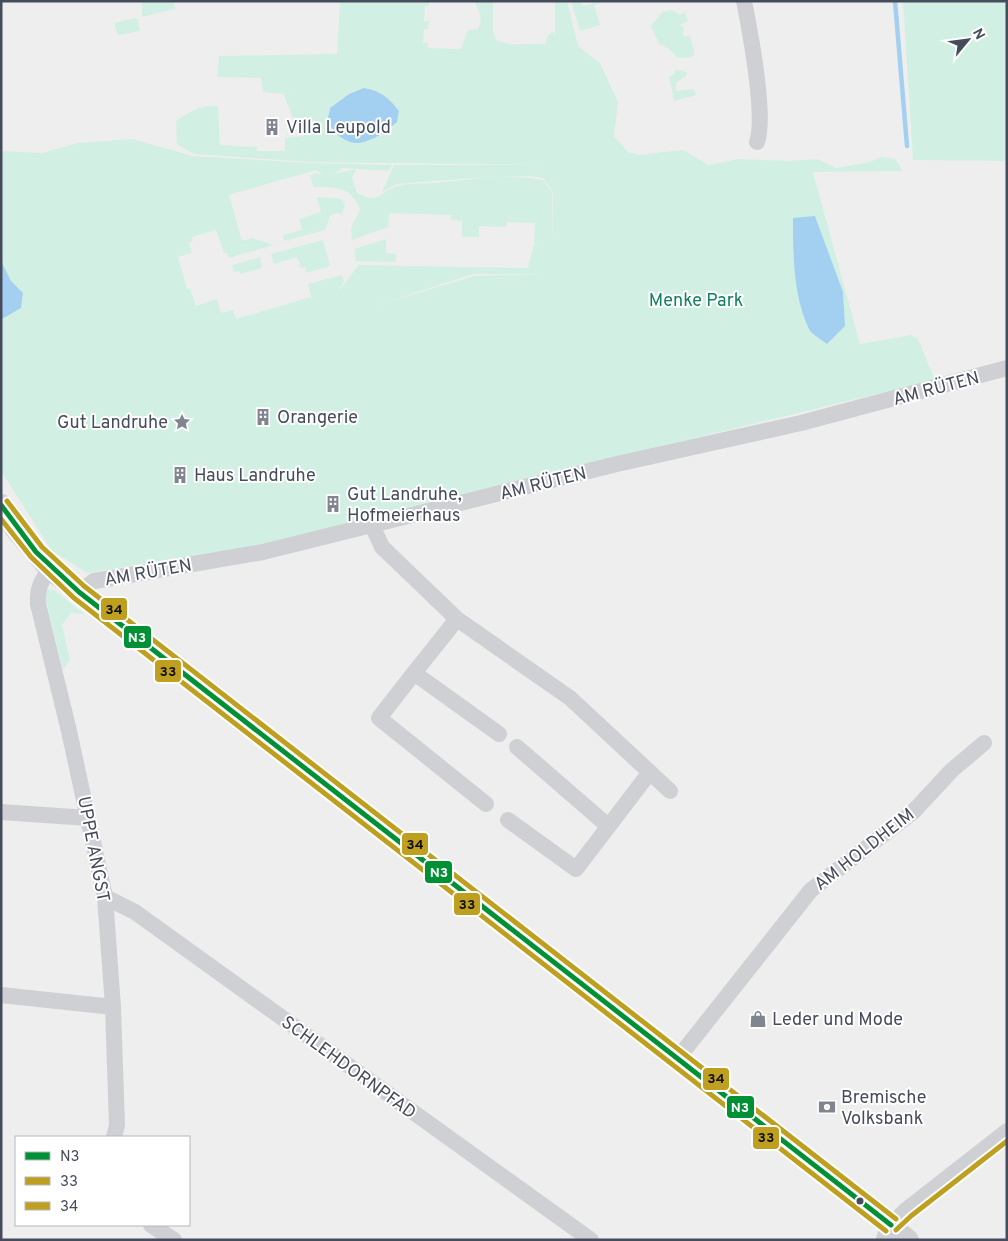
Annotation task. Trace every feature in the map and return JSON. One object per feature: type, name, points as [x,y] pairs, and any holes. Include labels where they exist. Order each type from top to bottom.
[{"type":"main road","points":[[1,505],[15,528],[50,568],[79,592],[678,1058],[889,1232]]},
{"type":"street","points":[[744,1],[751,38],[760,121],[757,142]]},
{"type":"street","name":"AM RÜTEN","points":[[79,592],[94,581],[263,552],[617,464],[807,421],[1007,368]]},
{"type":"street","points":[[372,525],[382,547],[457,619],[570,698],[670,791]]},
{"type":"street","name":"UPPE ANGST","points":[[50,568],[40,581],[37,592],[38,604],[69,731],[105,897],[113,1007],[117,1125],[114,1136]]},
{"type":"street","points":[[457,619],[379,718],[486,804]]},
{"type":"street","points":[[414,673],[499,734]]},
{"type":"street","name":"AM HOLDHEIM","points":[[678,1058],[811,890],[913,812],[952,770],[984,743]]},
{"type":"street","points":[[517,747],[608,826]]},
{"type":"street","points":[[508,820],[576,869],[650,772]]},
{"type":"street","points":[[1,812],[88,818]]},
{"type":"street","name":"SCHLEHDORNPFAD","points":[[105,897],[134,912],[592,1240]]},
{"type":"street","points":[[1,995],[113,1007]]},
{"type":"street","points":[[909,1240],[889,1232],[906,1210],[1007,1131]]},
{"type":"street","points":[[153,1226],[174,1240]]},
{"type":"green space","points":[[142,1],[174,1],[175,9],[142,17]]},
{"type":"green space","name":"Menke Park","points":[[340,1],[429,1],[429,6],[425,6],[424,21],[429,21],[428,29],[424,29],[423,43],[428,43],[428,48],[461,49],[468,30],[478,29],[481,22],[478,8],[474,1],[493,1],[493,30],[496,40],[514,44],[545,44],[548,35],[553,31],[555,35],[555,1],[567,1],[578,46],[600,63],[618,102],[614,136],[628,152],[639,155],[683,150],[708,165],[739,159],[789,161],[817,159],[836,168],[870,162],[881,157],[895,159],[903,171],[813,172],[860,344],[911,335],[918,339],[935,380],[376,514],[359,522],[282,541],[87,573],[52,551],[1,471],[1,151],[42,153],[78,143],[132,139],[193,156],[309,163],[392,165],[389,171],[341,168],[334,174],[356,169],[352,178],[357,193],[370,198],[375,198],[391,189],[406,184],[502,177],[543,180],[552,192],[553,244],[553,192],[543,178],[528,176],[472,178],[396,184],[382,192],[394,165],[547,165],[309,162],[194,154],[177,144],[176,121],[196,109],[206,106],[218,106],[220,145],[257,147],[257,151],[285,151],[285,138],[304,136],[304,118],[293,118],[283,94],[263,92],[261,78],[217,77],[219,56],[337,54]],"holes":[[[349,94],[399,111],[397,122],[381,136],[330,108]],[[316,170],[323,175],[315,173],[310,176],[314,187],[329,187],[342,190],[357,202],[360,210],[351,228],[352,240],[388,227],[389,213],[451,215],[451,220],[462,221],[462,237],[479,237],[479,226],[506,227],[507,222],[535,223],[534,243],[540,244],[534,244],[528,268],[359,265],[337,293],[344,282],[342,275],[308,284],[311,297],[236,319],[233,310],[221,313],[217,299],[196,306],[190,288],[187,289],[178,257],[192,253],[189,242],[193,241],[192,237],[216,230],[224,253],[227,253],[229,258],[274,245],[252,238],[242,241],[229,195]],[[473,274],[549,274],[474,276],[377,305]]]},
{"type":"green space","points":[[571,1],[581,1],[582,6],[605,1],[594,5],[600,25],[580,31]]},
{"type":"green space","points":[[903,1],[1007,1],[1007,161],[913,160]]},
{"type":"green space","points":[[671,10],[681,15],[685,12],[688,21],[680,25],[684,27],[683,36],[690,36],[695,55],[681,58],[659,44],[651,26],[662,12]]},
{"type":"green space","points":[[135,18],[138,20],[140,31],[118,35],[114,23]]},
{"type":"green space","points":[[676,70],[685,71],[688,74],[676,83],[676,91],[694,89],[696,95],[674,101],[669,76],[673,75]]},
{"type":"green space","points":[[317,197],[342,199],[345,205],[342,214],[336,213],[330,216],[325,230],[284,241],[283,235],[302,230],[299,219],[321,212]]},
{"type":"green space","points":[[386,239],[386,253],[396,254],[396,262],[356,261],[354,249]]},
{"type":"green space","points":[[323,240],[330,266],[306,273],[305,267],[301,268],[297,257],[274,264],[271,254]]},
{"type":"green space","points":[[260,257],[262,268],[240,274],[239,271],[234,272],[232,265]]},
{"type":"green space","points":[[48,589],[54,590],[84,614],[71,613],[62,625],[70,660],[63,670],[44,592]]},
{"type":"water","points":[[364,88],[380,93],[392,102],[399,111],[397,122],[373,138],[364,142],[353,143],[342,138],[333,130],[328,119],[330,108],[349,94]]},
{"type":"water","points":[[815,216],[843,292],[845,326],[827,344],[809,329],[800,303],[795,275],[793,218]]},
{"type":"water","points":[[1,261],[11,281],[23,293],[21,308],[2,319]]},
{"type":"waterway","points":[[895,1],[907,146]]},
{"type":"transit line","name":"34","points":[[7,501],[42,547],[84,586],[896,1219]]},
{"type":"transit line","name":"N3","points":[[1,505],[36,552],[79,592],[891,1225]]},
{"type":"transit line","name":"33","points":[[1,519],[31,557],[74,598],[886,1231]]},
{"type":"transit line","name":"33","points":[[896,1230],[911,1216],[1007,1141]]},
{"type":"place","name":"Villa Leupold","points":[[272,127]]},
{"type":"place","name":"Orangerie","points":[[263,417]]},
{"type":"place","name":"Gut Landruhe","points":[[182,422]]},
{"type":"place","name":"Haus Landruhe","points":[[180,475]]},
{"type":"place","name":"Gut Landruhe, Hofmeierhaus","points":[[333,504]]},
{"type":"place","name":"Leder und Mode","points":[[758,1019]]},
{"type":"place","name":"Bremische Volksbank","points":[[827,1107]]}]
